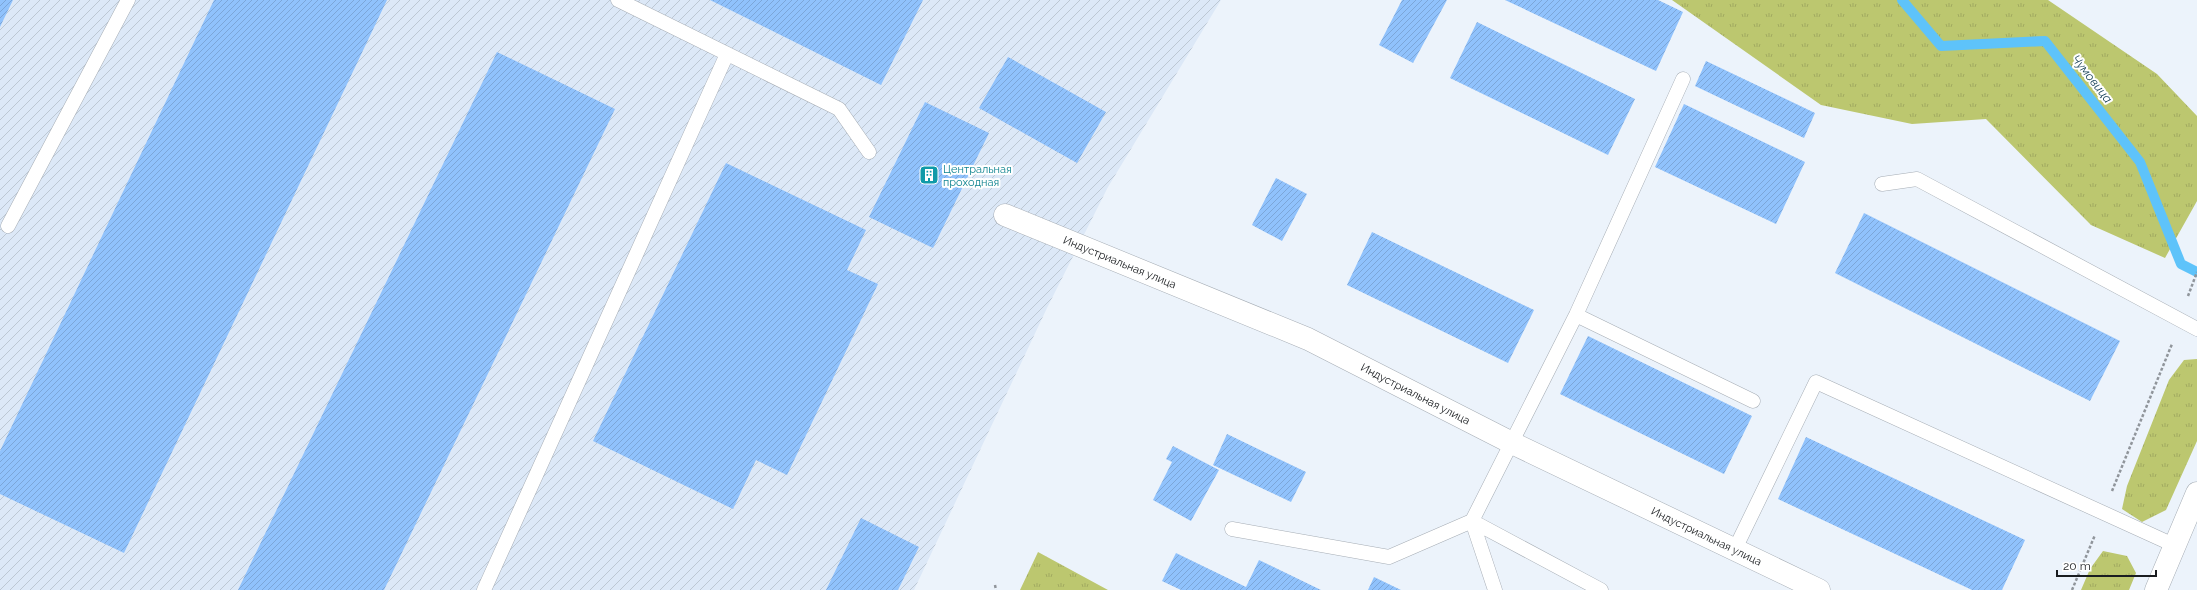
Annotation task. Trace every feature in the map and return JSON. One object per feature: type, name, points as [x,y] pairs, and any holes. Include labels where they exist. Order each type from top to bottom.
[{"type":"street","name":"Индустриальная улица","points":[[1005,215],[1308,339],[1510,442],[1819,590]]},
{"type":"street","points":[[2156,590],[2197,494]]},
{"type":"lane","points":[[8,226],[128,0]]},
{"type":"lane","points":[[618,0],[839,109],[869,152]]},
{"type":"lane","points":[[484,590],[727,54]]},
{"type":"lane","points":[[1232,529],[1389,557],[1472,521],[1510,442],[1576,315],[1683,79]]},
{"type":"lane","points":[[1882,184],[1917,179],[2197,330]]},
{"type":"lane","points":[[1576,315],[1753,402]]},
{"type":"lane","points":[[1735,549],[1816,382],[2176,546]]},
{"type":"lane","points":[[1472,521],[1495,590]]},
{"type":"lane","points":[[1472,521],[1601,590]]},
{"type":"path","points":[[2072,590],[2182,321],[2185,305],[2197,272]]},
{"type":"path","points":[[995,584],[996,590]]},
{"type":"shaded area","points":[[0,0],[1221,0],[1108,187],[1047,308],[914,590],[0,590]]},
{"type":"green space","points":[[1672,0],[2048,0],[2157,74],[2197,116],[2197,201],[2165,258],[2091,225],[1986,119],[1912,124],[1821,105]]},
{"type":"green space","points":[[2197,359],[2197,441],[2166,510],[2142,522],[2122,509],[2127,486],[2169,380],[2184,360]]},
{"type":"green space","points":[[2103,551],[2127,556],[2136,573],[2129,590],[2081,590],[2090,569]]},
{"type":"green space","points":[[1038,552],[1108,590],[1020,590]]},
{"type":"building","points":[[0,0],[13,0],[0,27]]},
{"type":"building","points":[[214,0],[387,0],[124,553],[0,494],[0,451]]},
{"type":"building","points":[[710,0],[923,0],[881,85]]},
{"type":"building","points":[[1402,0],[1447,0],[1413,63],[1379,45]]},
{"type":"building","points":[[1505,0],[1658,0],[1683,12],[1656,71]]},
{"type":"building","points":[[1477,22],[1635,99],[1608,155],[1450,78]]},
{"type":"building","points":[[497,52],[615,109],[384,590],[238,590]]},
{"type":"building","points":[[1008,57],[1106,112],[1077,163],[979,108]]},
{"type":"building","points":[[1706,61],[1815,113],[1804,138],[1695,86]]},
{"type":"building","name":"Центральная проходная","points":[[925,102],[989,133],[933,248],[869,217]]},
{"type":"building","points":[[1684,104],[1805,162],[1776,224],[1655,167]]},
{"type":"building","points":[[726,163],[866,230],[847,270],[878,284],[787,475],[756,460],[733,509],[593,441]]},
{"type":"building","points":[[1276,178],[1307,194],[1282,241],[1252,225]]},
{"type":"building","points":[[1864,213],[2120,341],[2090,401],[1835,273]]},
{"type":"building","points":[[1372,232],[1534,310],[1508,363],[1347,285]]},
{"type":"building","points":[[1588,336],[1752,416],[1724,474],[1560,394]]},
{"type":"building","points":[[1227,434],[1306,472],[1291,502],[1213,465]]},
{"type":"building","points":[[1806,437],[2025,540],[2002,590],[1972,590],[1778,499]]},
{"type":"building","points":[[1173,446],[1219,470],[1191,521],[1153,500],[1172,462],[1166,459]]},
{"type":"building","points":[[861,518],[919,547],[898,590],[826,590]]},
{"type":"building","points":[[1176,553],[1246,587],[1259,560],[1321,590],[1181,590],[1162,581]]},
{"type":"building","points":[[1374,577],[1401,590],[1368,590]]},
{"type":"waterway","name":"Чумовица","points":[[1902,0],[1941,46],[2045,41],[2140,162],[2181,264],[2197,272]]},
{"type":"place","name":"Центральная проходная","points":[[929,175]]}]
